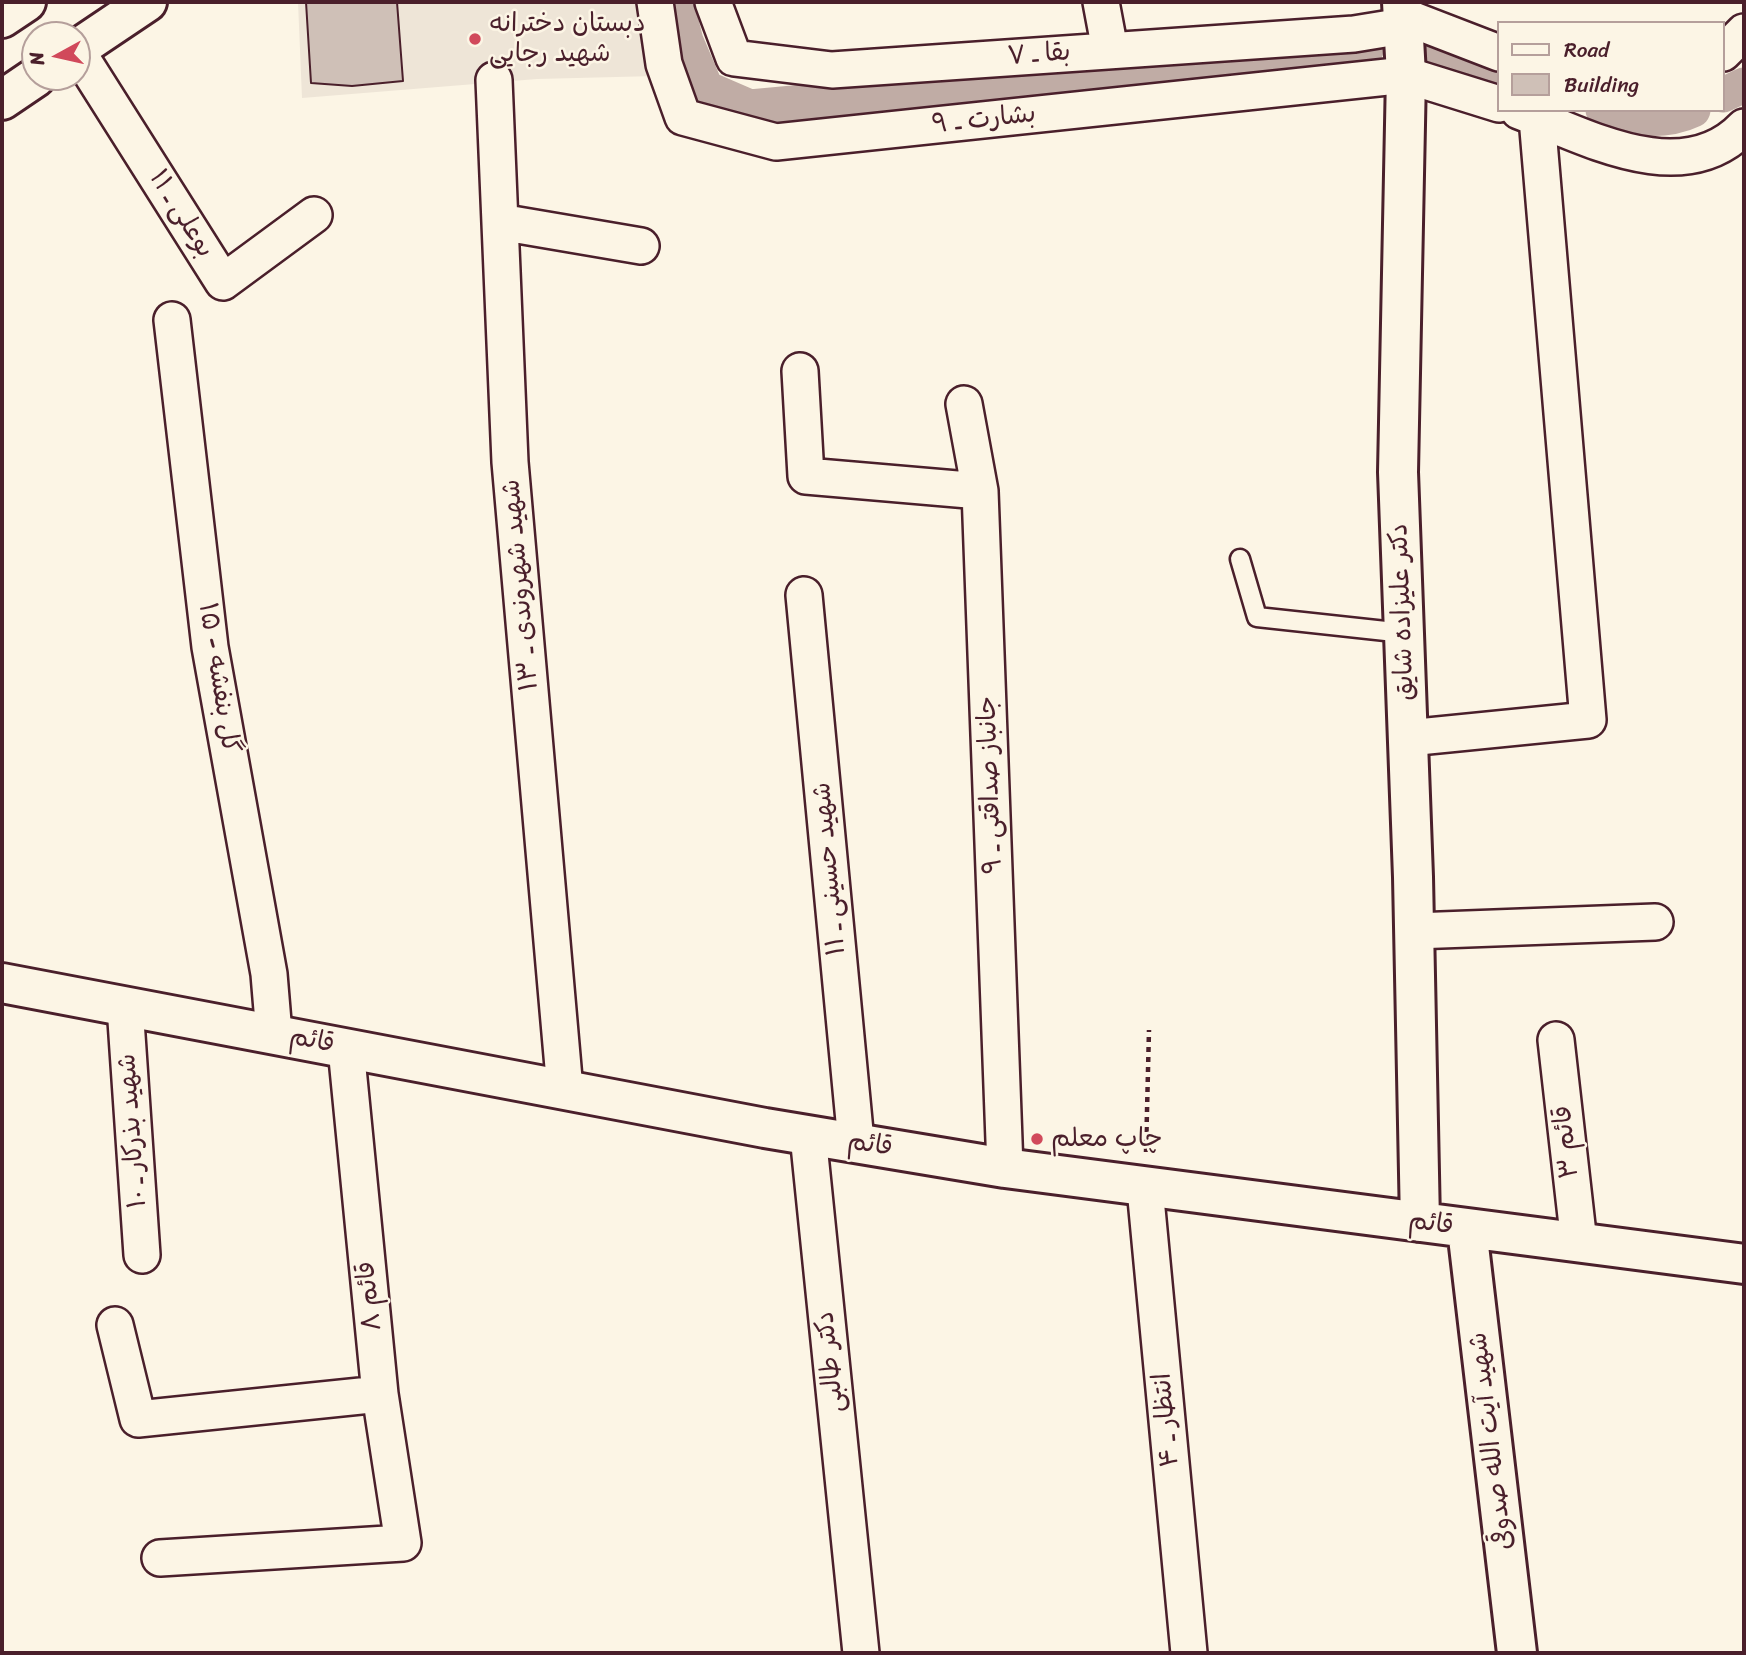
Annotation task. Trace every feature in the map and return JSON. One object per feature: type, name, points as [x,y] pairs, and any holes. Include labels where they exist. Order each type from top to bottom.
[{"type":"street","points":[[2,18],[26,2]]},
{"type":"street","points":[[91,40],[147,2]]},
{"type":"street","name":"بشارت ـ ۹","points":[[655,2],[664,64],[683,117],[776,142],[1406,75]]},
{"type":"street","name":"بقا ـ ۷","points":[[713,2],[734,58],[832,70],[1354,34],[1403,15]]},
{"type":"street","points":[[1101,2],[1110,50]]},
{"type":"street","points":[[1403,15],[1498,53]]},
{"type":"street","name":"دکتر علیزاده شایق","points":[[1403,15],[1406,75],[1398,472],[1414,931],[1420,1222]]},
{"type":"street","points":[[1725,51],[1744,32]]},
{"type":"street","name":"بوعلی ـ ۱۱","points":[[91,72],[223,282],[314,215]]},
{"type":"street","points":[[1406,75],[1498,104]]},
{"type":"street","name":"شهید شهروندی ـ ۱۳","points":[[494,80],[510,462],[565,1090]]},
{"type":"street","points":[[2,100],[21,87]]},
{"type":"street","points":[[1408,738],[1588,720],[1527,114],[1648,157],[1688,157],[1732,140],[1744,127]]},
{"type":"street","points":[[500,222],[641,246]]},
{"type":"street","name":"گل بنفشه - ۱۵","points":[[172,320],[210,648],[269,974],[274,1034]]},
{"type":"street","points":[[800,371],[806,476],[980,491]]},
{"type":"street","name":"جانباز صداقتی ـ ۹","points":[[964,404],[980,491],[1005,1168]]},
{"type":"street","name":"شهید حسینی ـ ۱۱","points":[[804,595],[856,1142]]},
{"type":"street","points":[[1414,931],[1655,922]]},
{"type":"street","name":"قائم","points":[[2,983],[808,1135],[1005,1168],[1744,1264]]},
{"type":"street","name":"شهید بذرکار ـ ۱۰","points":[[125,1006],[142,1255]]},
{"type":"street","name":"قائم ۳","points":[[1556,1040],[1579,1244]]},
{"type":"street","name":"قائم ۸","points":[[160,1558],[404,1543],[380,1394],[346,1048]]},
{"type":"street","name":"دکتر طالبی","points":[[808,1135],[861,1653]]},
{"type":"street","name":"انتظار ـ ۴","points":[[1145,1188],[1189,1653]]},
{"type":"street","name":"شهید آیت الله صدوقی","points":[[1466,1229],[1517,1653]]},
{"type":"street","points":[[115,1325],[138,1419],[380,1394]]},
{"type":"lane","points":[[1240,559],[1257,617],[1404,633]]},
{"type":"path","points":[[1145,1188],[1149,1030]]},
{"type":"shaded area","name":"دبستان دخترانه شهید رجایی","points":[[298,2],[643,2],[656,76],[537,79],[302,98]]},
{"type":"building","points":[[306,2],[397,2],[403,81],[352,86],[311,83]]},
{"type":"waterway","points":[[676,2],[686,41],[706,88],[750,107],[1366,50]]},
{"type":"waterway","points":[[1431,52],[1498,75]]},
{"type":"waterway","points":[[1725,94],[1744,85]]},
{"type":"waterway","points":[[1610,112],[1648,119],[1688,112]]},
{"type":"place","name":"دبستان دخترانه شهید رجایی","points":[[475,39]]},
{"type":"place","name":"چاپ معلم","points":[[1037,1139]]}]
